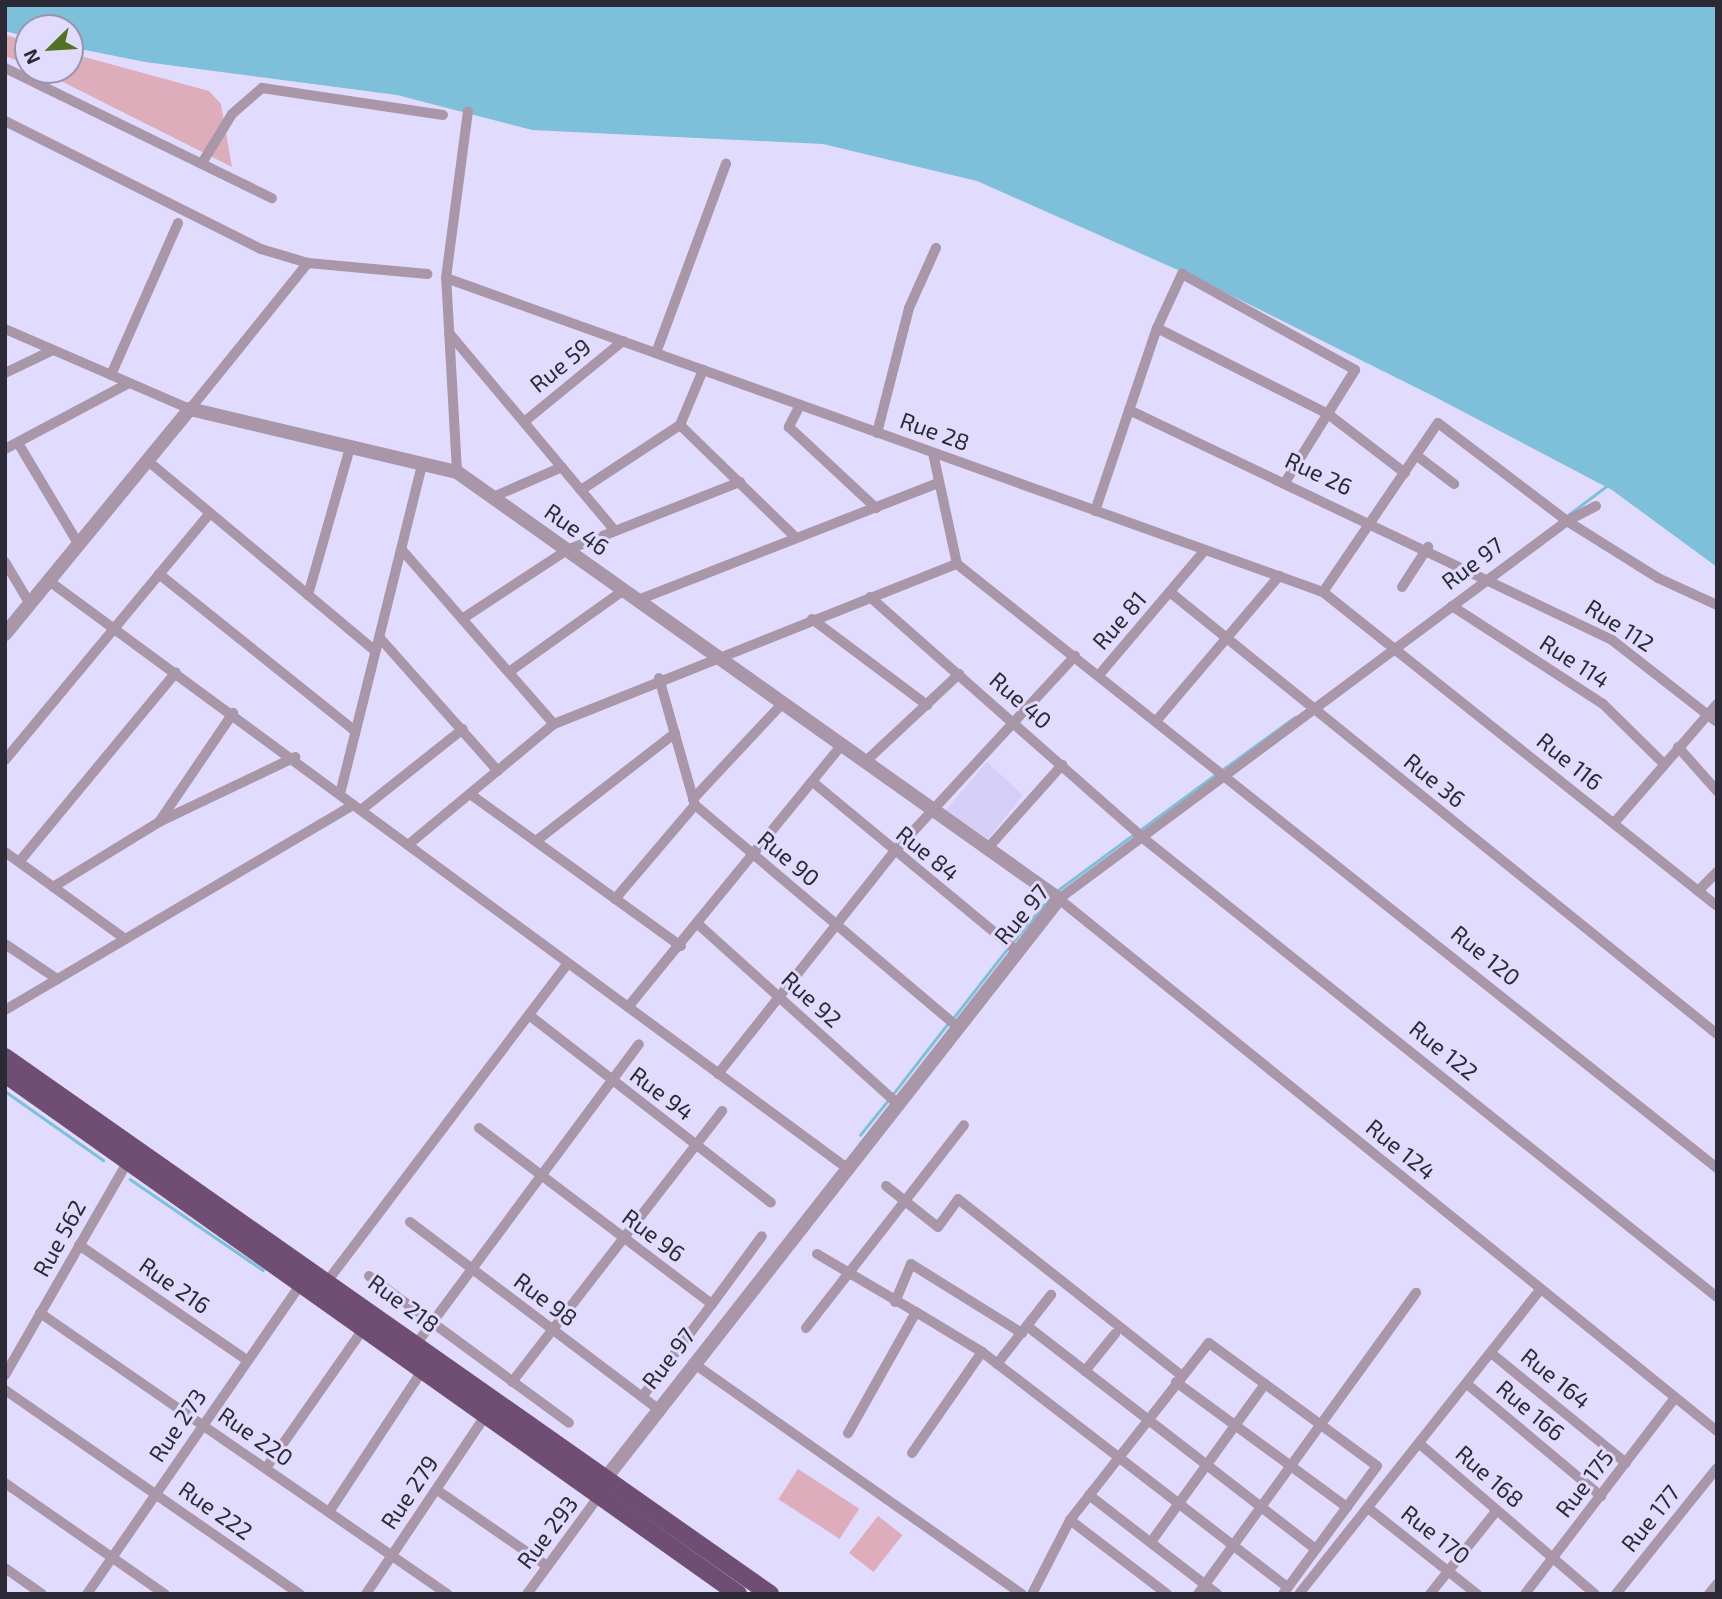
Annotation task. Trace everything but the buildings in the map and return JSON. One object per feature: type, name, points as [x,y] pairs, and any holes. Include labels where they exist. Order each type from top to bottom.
[{"type":"highway","name":"Rue 218","points":[[5,1057],[303,1281],[487,1413],[770,1594]]},
{"type":"highway","name":"Rue 218","points":[[5,1074],[134,1153],[329,1279],[417,1343],[738,1594]]},
{"type":"street","points":[[5,68],[272,198]]},
{"type":"street","points":[[202,163],[232,114],[262,88],[443,115]]},
{"type":"street","points":[[457,472],[446,278],[468,111]]},
{"type":"street","points":[[5,121],[261,249],[308,263],[427,274]]},
{"type":"street","points":[[656,354],[726,164]]},
{"type":"street","points":[[111,375],[178,223]]},
{"type":"street","points":[[877,433],[909,308],[936,248]]},
{"type":"street","points":[[5,634],[191,410],[308,263]]},
{"type":"street","points":[[1095,510],[1157,328],[1182,274],[1355,370],[1286,481]]},
{"type":"street","name":"Rue 28","points":[[446,278],[1323,593],[1397,647]]},
{"type":"street","points":[[1157,328],[1328,414],[1405,473]]},
{"type":"street","name":"Rue 46","points":[[5,329],[191,410],[457,472],[1059,899]]},
{"type":"street","points":[[449,333],[615,531]]},
{"type":"street","name":"Rue 59","points":[[524,422],[623,341]]},
{"type":"street","points":[[5,373],[51,351]]},
{"type":"street","points":[[581,489],[680,425],[703,370]]},
{"type":"street","points":[[5,449],[129,383]]},
{"type":"street","points":[[800,405],[789,428],[876,508]]},
{"type":"street","name":"Rue 26","points":[[1129,410],[1491,577]]},
{"type":"street","points":[[1323,593],[1438,423],[1567,521],[1658,578],[1717,606]]},
{"type":"street","points":[[680,425],[793,535]]},
{"type":"street","points":[[18,443],[79,545]]},
{"type":"street","points":[[308,595],[350,448]]},
{"type":"street","points":[[408,845],[554,724],[714,656],[957,564],[936,484],[933,453]]},
{"type":"street","points":[[1416,456],[1454,484]]},
{"type":"street","points":[[148,461],[375,651]]},
{"type":"street","points":[[341,790],[422,464]]},
{"type":"street","points":[[493,497],[562,467]]},
{"type":"street","points":[[462,619],[567,550],[740,481]]},
{"type":"street","points":[[638,600],[793,535],[876,508],[936,484]]},
{"type":"street","name":"Rue 97","points":[[603,1488],[693,1363],[847,1168],[892,1099],[953,1023],[1018,952],[1059,899],[1567,521],[1596,506]]},
{"type":"street","points":[[5,760],[210,513]]},
{"type":"street","points":[[1402,587],[1428,547]]},
{"type":"street","points":[[401,550],[554,724]]},
{"type":"street","points":[[1171,593],[1205,550]]},
{"type":"street","points":[[5,562],[30,604]]},
{"type":"street","name":"Rue 120","points":[[957,564],[1228,775],[1717,1168]]},
{"type":"street","points":[[159,574],[355,731]]},
{"type":"street","points":[[1157,720],[1279,576]]},
{"type":"street","name":"Rue 112","points":[[1491,577],[1612,640],[1717,722]]},
{"type":"street","points":[[49,581],[341,790],[357,807],[847,1168]]},
{"type":"street","points":[[509,673],[624,590]]},
{"type":"street","name":"Rue 36","points":[[1171,593],[1717,1034]]},
{"type":"street","name":"Rue 81","points":[[1099,675],[1171,593]]},
{"type":"street","name":"Rue 40","points":[[870,597],[1143,838]]},
{"type":"street","name":"Rue 114","points":[[1452,606],[1603,704],[1664,764]]},
{"type":"street","points":[[812,619],[927,705]]},
{"type":"street","points":[[379,637],[498,771]]},
{"type":"street","name":"Rue 116","points":[[1397,647],[1717,906]]},
{"type":"street","points":[[718,1074],[894,852],[934,812],[1011,719],[1075,656]]},
{"type":"street","points":[[19,862],[176,672]]},
{"type":"street","points":[[866,762],[960,674]]},
{"type":"street","points":[[659,678],[694,802]]},
{"type":"street","points":[[615,899],[694,802],[782,704]]},
{"type":"street","points":[[1615,823],[1706,713],[1717,704]]},
{"type":"street","points":[[159,822],[233,713]]},
{"type":"street","points":[[5,1010],[357,807],[463,729]]},
{"type":"street","points":[[536,841],[675,733]]},
{"type":"street","points":[[628,1007],[699,925],[842,745]]},
{"type":"street","points":[[1678,747],[1717,791]]},
{"type":"street","points":[[53,887],[159,822],[295,757]]},
{"type":"street","points":[[987,849],[1062,765]]},
{"type":"street","name":"Rue 84","points":[[814,783],[1018,952]]},
{"type":"street","points":[[470,794],[681,946]]},
{"type":"street","name":"Rue 90","points":[[694,802],[754,856],[953,1023]]},
{"type":"street","name":"Rue 122","points":[[1143,838],[1717,1297]]},
{"type":"street","points":[[5,852],[125,939]]},
{"type":"street","points":[[1698,891],[1717,872]]},
{"type":"street","name":"Rue 124","points":[[1059,899],[1717,1432]]},
{"type":"street","name":"Rue 92","points":[[699,925],[892,1099]]},
{"type":"street","points":[[5,944],[57,979]]},
{"type":"street","points":[[329,1279],[568,963]]},
{"type":"street","name":"Rue 94","points":[[529,1015],[771,1203]]},
{"type":"street","points":[[417,1343],[639,1044]]},
{"type":"street","points":[[512,1382],[625,1240],[722,1111]]},
{"type":"street","points":[[806,1328],[845,1274],[964,1125]]},
{"type":"street","name":"Rue 96","points":[[479,1128],[712,1304]]},
{"type":"street","name":"Rue 562","points":[[5,1375],[134,1153]]},
{"type":"street","points":[[886,1186],[938,1227],[958,1199],[1235,1426],[1346,1507]]},
{"type":"street","name":"Rue 98","points":[[410,1222],[658,1409]]},
{"type":"street","points":[[642,1397],[761,1236]]},
{"type":"street","name":"Rue 216","points":[[79,1245],[247,1360]]},
{"type":"street","points":[[817,1254],[845,1274],[916,1312],[982,1352],[1118,1458],[1233,1546],[1285,1591],[1377,1465],[1209,1343],[1179,1379],[1118,1458],[1089,1495],[1070,1520],[1032,1594]]},
{"type":"street","points":[[895,1302],[911,1264],[1024,1329],[1085,1371],[1316,1549]]},
{"type":"street","points":[[369,1276],[569,1423]]},
{"type":"street","name":"Rue 273","points":[[87,1594],[303,1281]]},
{"type":"street","points":[[1299,1594],[1421,1445],[1541,1289]]},
{"type":"street","points":[[1202,1589],[1416,1293]]},
{"type":"street","points":[[997,1364],[1051,1295]]},
{"type":"street","points":[[848,1433],[916,1312]]},
{"type":"street","name":"Rue 220","points":[[40,1313],[447,1594]]},
{"type":"street","points":[[265,1468],[366,1325]]},
{"type":"street","points":[[1085,1371],[1115,1334]]},
{"type":"street","points":[[912,1453],[982,1352]]},
{"type":"street","name":"Rue 164","points":[[1491,1353],[1626,1463]]},
{"type":"street","points":[[693,1363],[1022,1594]]},
{"type":"street","points":[[329,1512],[425,1368]]},
{"type":"street","points":[[1151,1542],[1265,1384]]},
{"type":"street","name":"Rue 166","points":[[1467,1384],[1601,1496]]},
{"type":"street","name":"Rue 222","points":[[5,1390],[300,1594]]},
{"type":"street","name":"Rue 175","points":[[1525,1594],[1675,1398]]},
{"type":"street","name":"Rue 279","points":[[366,1594],[487,1413]]},
{"type":"street","name":"Rue 168","points":[[1421,1445],[1595,1594]]},
{"type":"street","name":"Rue 177","points":[[1616,1594],[1717,1468]]},
{"type":"street","points":[[5,1483],[165,1594]]},
{"type":"street","name":"Rue 293","points":[[527,1594],[603,1488]]},
{"type":"street","points":[[437,1490],[547,1566]]},
{"type":"street","points":[[1089,1495],[1151,1542],[1202,1589],[1217,1594]]},
{"type":"street","name":"Rue 170","points":[[1368,1508],[1477,1594]]},
{"type":"street","points":[[1430,1594],[1497,1510]]},
{"type":"street","points":[[1070,1520],[1167,1594]]},
{"type":"street","points":[[5,1568],[42,1594]]},
{"type":"street","points":[[1709,1594],[1717,1584]]},
{"type":"shaded area","points":[[5,35],[14,37],[14,60],[5,56]]},
{"type":"shaded area","points":[[84,57],[209,91],[221,104],[232,167],[67,84],[84,84]]},
{"type":"shaded area","points":[[987,762],[1023,795],[988,839],[945,811]]},
{"type":"shaded area","points":[[798,1469],[859,1509],[840,1539],[778,1499]]},
{"type":"shaded area","points":[[878,1516],[902,1535],[873,1572],[849,1553]]},
{"type":"water","points":[[5,5],[1717,5],[1717,567],[1612,490],[1437,398],[1196,278],[977,181],[823,144],[532,130],[397,95],[145,62],[84,50],[84,14],[14,14],[14,33],[5,31]]},
{"type":"waterway","points":[[1568,515],[1608,485]]},
{"type":"waterway","points":[[1222,770],[1295,717]]},
{"type":"waterway","points":[[1140,830],[1216,774]]},
{"type":"waterway","points":[[1058,890],[1134,834]]},
{"type":"waterway","points":[[1012,943],[1050,897]]},
{"type":"waterway","points":[[954,1017],[1008,948]]},
{"type":"waterway","points":[[893,1094],[949,1022]]},
{"type":"waterway","points":[[5,1091],[103,1160]]},
{"type":"waterway","points":[[860,1135],[889,1099]]},
{"type":"waterway","points":[[130,1179],[263,1270]]}]
